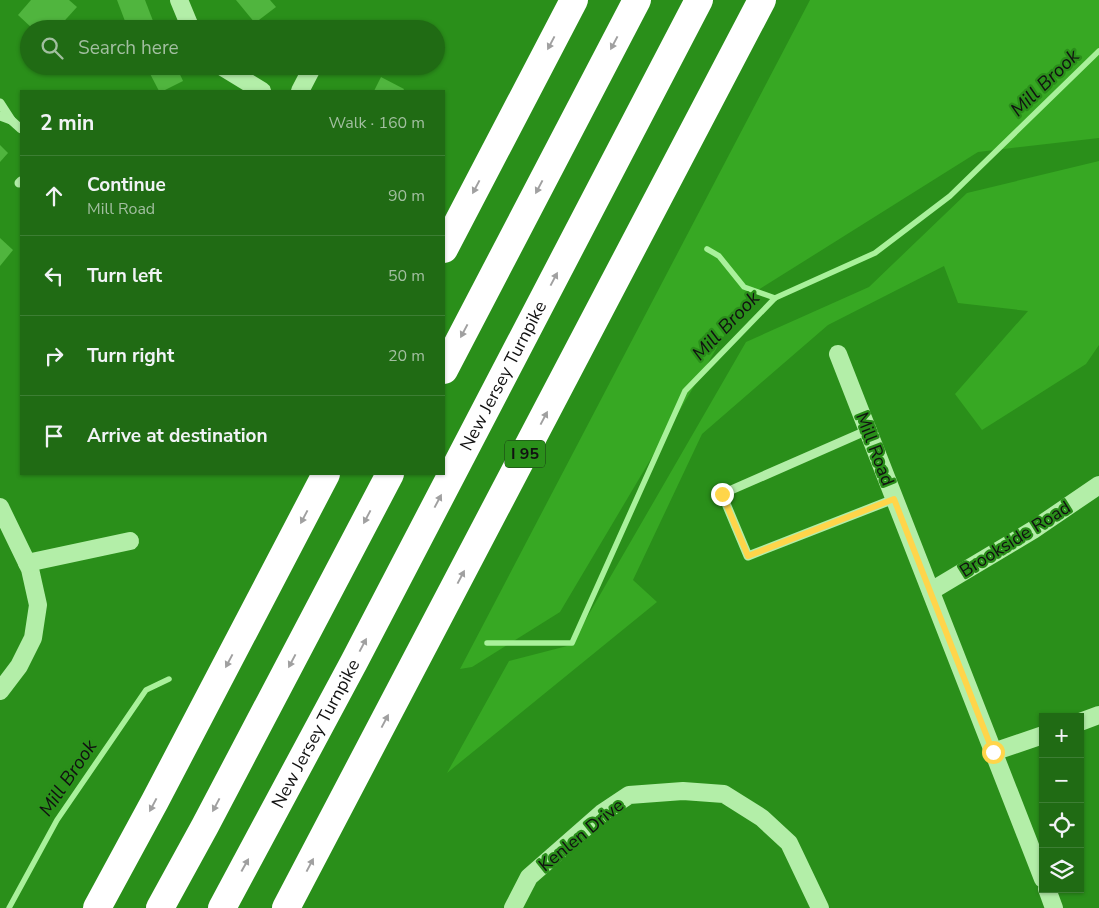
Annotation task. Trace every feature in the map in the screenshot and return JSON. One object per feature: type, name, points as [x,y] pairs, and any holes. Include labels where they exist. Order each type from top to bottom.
[{"type":"highway","points":[[445,247],[574,0]]},
{"type":"highway","points":[[445,368],[637,0]]},
{"type":"highway","name":"New Jersey Turnpike","points":[[222,908],[354,662],[699,0]]},
{"type":"highway","name":"I 95","points":[[286,908],[761,0]]},
{"type":"highway","points":[[97,908],[156,801],[325,475]]},
{"type":"highway","points":[[160,908],[389,475]]},
{"type":"street","points":[[179,0],[187,20]]},
{"type":"street","points":[[236,75],[260,90]]},
{"type":"street","points":[[301,90],[308,75]]},
{"type":"street","name":"Mill Road","points":[[838,354],[1039,869]]},
{"type":"street","name":"Brookside Road","points":[[931,591],[1033,530],[1099,485]]},
{"type":"street","points":[[0,507],[30,569],[38,606],[33,638],[20,666],[0,691]]},
{"type":"street","points":[[27,563],[130,541]]},
{"type":"street","points":[[1084,721],[1099,715]]},
{"type":"street","points":[[993,752],[1039,736]]},
{"type":"street","name":"Kenlen Drive","points":[[513,908],[529,877],[602,813],[629,795],[683,791],[724,794],[762,818],[790,843],[820,908]]},
{"type":"street","points":[[1048,893],[1054,908]]},
{"type":"lane","points":[[0,103],[11,120],[20,128]]},
{"type":"lane","points":[[0,116],[11,120]]},
{"type":"lane","points":[[868,430],[722,494],[748,556],[894,499]]},
{"type":"green space","points":[[810,0],[1099,0],[1099,138],[978,152],[747,297],[560,612],[472,667],[460,669]]},
{"type":"green space","points":[[1099,161],[1099,345],[1086,364],[982,430],[955,394],[1028,311],[958,303],[944,266],[828,325],[702,434],[633,580],[657,602],[447,773],[509,661],[571,645],[746,342],[869,287],[967,193]]},
{"type":"building","points":[[31,0],[69,0],[77,7],[65,20],[23,20],[18,15]]},
{"type":"building","points":[[117,0],[145,0],[153,20],[125,20]]},
{"type":"building","points":[[236,0],[270,0],[276,7],[259,20],[253,20]]},
{"type":"building","points":[[151,75],[180,75],[183,81],[165,90],[158,90]]},
{"type":"building","points":[[381,77],[404,89],[404,90],[374,90]]},
{"type":"building","points":[[0,145],[8,153],[0,162]]},
{"type":"building","points":[[0,238],[13,250],[0,266]]},
{"type":"waterway","name":"Mill Brook","points":[[487,643],[572,643],[685,391],[775,298],[875,253],[950,196],[1099,51]]},
{"type":"waterway","points":[[707,249],[719,256],[744,287],[775,298]]},
{"type":"waterway","name":"Mill Brook","points":[[9,908],[57,820],[146,690],[169,679]]},
{"type":"route","points":[[722,494],[748,556],[894,499],[993,752]]}]
